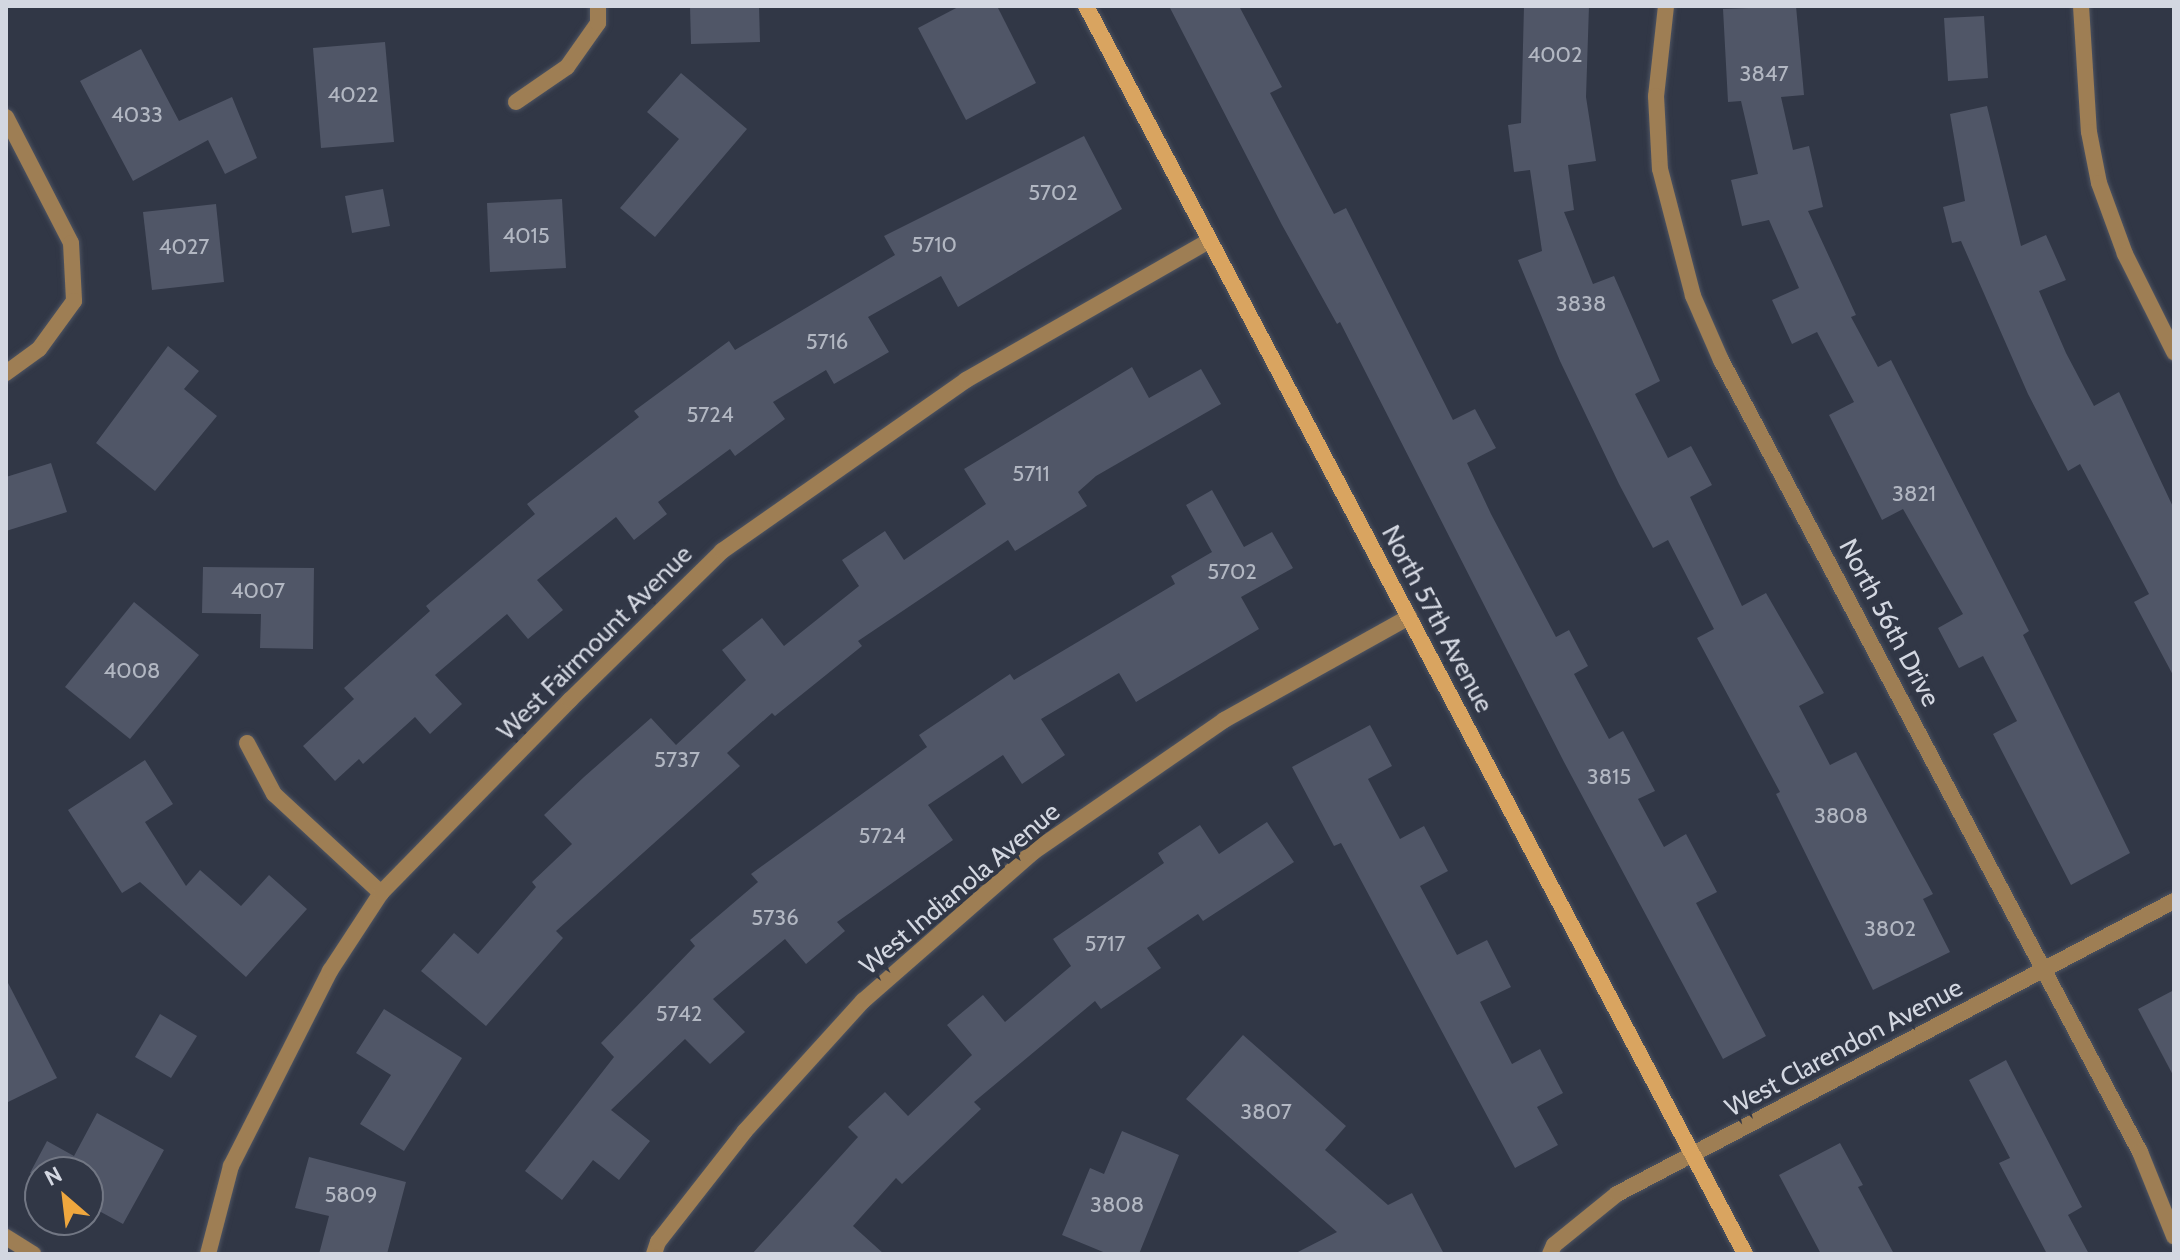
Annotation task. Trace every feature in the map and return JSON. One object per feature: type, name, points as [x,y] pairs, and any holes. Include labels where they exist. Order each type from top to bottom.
[{"type":"street","points":[[516,102],[567,67],[598,23],[598,6]]},
{"type":"street","name":"North 57th Avenue","points":[[1086,6],[1207,242],[1745,1254]]},
{"type":"street","name":"North 56th Drive","points":[[1666,6],[1656,96],[1660,169],[1693,296],[1721,360],[2046,968],[2140,1152],[2174,1236]]},
{"type":"street","points":[[2081,6],[2089,132],[2099,183],[2125,254],[2174,352]]},
{"type":"street","points":[[6,117],[71,243],[74,301],[39,349],[6,373]]},
{"type":"street","name":"West Fairmount Avenue","points":[[208,1254],[231,1166],[273,1076],[330,971],[381,893],[722,551],[966,380],[1207,242]]},
{"type":"street","name":"West Indianola Avenue","points":[[654,1254],[658,1242],[745,1131],[863,1001],[1033,852],[1224,720],[1409,617]]},
{"type":"street","points":[[247,743],[274,794],[381,893]]},
{"type":"street","name":"West Clarendon Avenue","points":[[1550,1254],[1554,1245],[1617,1194],[2174,901]]},
{"type":"street","points":[[6,1237],[33,1254]]},
{"type":"building","points":[[690,6],[759,6],[760,42],[691,44]]},
{"type":"building","points":[[960,6],[997,6],[1036,83],[966,120],[918,28]]},
{"type":"building","points":[[1169,6],[1239,6],[1282,87],[1270,93],[1334,214],[1346,208],[1453,420],[1475,409],[1496,448],[1467,463],[1556,637],[1569,630],[1588,666],[1574,674],[1609,739],[1623,731],[1655,791],[1638,799],[1664,847],[1686,834],[1717,892],[1696,903],[1766,1036],[1723,1059],[1564,762],[1340,322],[1337,324],[1282,225]]},
{"type":"building","points":[[1524,6],[1589,6],[1586,97],[1596,161],[1568,165],[1574,210],[1564,212],[1593,284],[1614,276],[1660,381],[1635,394],[1668,458],[1691,446],[1712,485],[1690,497],[1742,606],[1766,593],[1824,693],[1799,706],[1830,765],[1856,752],[1933,894],[1923,899],[1950,952],[1873,990],[1776,794],[1780,792],[1697,638],[1714,629],[1668,540],[1653,548],[1619,484],[1560,361],[1518,260],[1542,251],[1530,170],[1514,172],[1508,125],[1521,123]]},
{"type":"building","points":[[1796,6],[1804,95],[1781,97],[1793,150],[1809,146],[1823,207],[1808,211],[1856,315],[1851,317],[1878,367],[1891,360],[2029,631],[2023,635],[2130,853],[2071,885],[1993,734],[2017,721],[1983,656],[1959,668],[1938,628],[1963,614],[1903,509],[1882,520],[1829,415],[1854,402],[1817,332],[1792,344],[1772,300],[1799,288],[1769,220],[1742,226],[1731,180],[1758,174],[1741,101],[1728,102],[1723,9]]},
{"type":"building","points":[[1984,16],[1988,78],[1948,81],[1944,18]]},
{"type":"building","points":[[385,42],[394,142],[321,148],[313,48]]},
{"type":"building","points":[[141,49],[179,121],[232,97],[257,158],[225,174],[208,140],[133,181],[80,81]]},
{"type":"building","points":[[681,73],[747,129],[655,237],[620,208],[679,139],[647,112]]},
{"type":"building","points":[[1987,106],[2021,246],[2046,235],[2066,280],[2039,291],[2066,353],[2094,406],[2119,392],[2174,509],[2174,677],[2134,602],[2149,594],[2080,464],[2068,471],[2028,394],[1961,241],[1952,243],[1943,207],[1965,201],[1950,114]]},
{"type":"building","points":[[1084,136],[1122,209],[958,307],[941,276],[868,317],[889,352],[834,384],[826,370],[773,402],[785,419],[735,456],[730,449],[658,502],[667,514],[634,540],[616,517],[537,580],[563,610],[528,639],[507,614],[435,675],[462,704],[430,734],[415,717],[363,764],[359,759],[335,781],[303,746],[354,699],[344,688],[430,611],[426,606],[535,514],[527,504],[639,417],[634,411],[729,341],[735,350],[895,255],[884,236]]},
{"type":"building","points":[[383,189],[390,226],[352,233],[345,196]]},
{"type":"building","points":[[562,199],[566,268],[490,272],[487,203]]},
{"type":"building","points":[[216,204],[224,282],[152,290],[143,212]]},
{"type":"building","points":[[168,346],[199,371],[184,389],[217,416],[155,491],[96,443]]},
{"type":"building","points":[[1132,367],[1149,398],[1201,369],[1221,404],[1096,476],[1078,492],[1087,506],[1015,551],[1008,540],[858,641],[862,646],[775,716],[772,713],[727,753],[740,766],[556,931],[563,938],[486,1026],[421,971],[454,933],[478,954],[536,887],[532,882],[572,844],[544,815],[584,777],[651,718],[676,745],[746,680],[722,650],[762,618],[784,646],[859,586],[842,560],[885,531],[904,560],[986,504],[964,469]]},
{"type":"building","points":[[51,463],[67,512],[6,531],[6,477]]},
{"type":"building","points":[[1212,490],[1244,547],[1272,532],[1293,568],[1241,597],[1259,629],[1136,702],[1119,673],[1041,719],[1065,755],[1022,784],[1003,755],[928,805],[953,840],[837,922],[845,931],[806,964],[785,939],[713,999],[745,1032],[710,1064],[685,1039],[611,1110],[650,1141],[619,1180],[593,1160],[562,1200],[525,1171],[614,1057],[601,1043],[695,946],[690,940],[758,882],[751,874],[927,747],[919,735],[1010,674],[1014,680],[1175,584],[1171,576],[1212,552],[1186,505]]},
{"type":"building","points":[[203,567],[314,568],[313,649],[260,648],[261,614],[202,613]]},
{"type":"building","points":[[134,602],[199,655],[130,739],[65,687]]},
{"type":"building","points":[[1370,725],[1392,766],[1368,779],[1400,839],[1424,826],[1448,871],[1420,886],[1457,955],[1487,940],[1511,987],[1480,1002],[1512,1064],[1540,1049],[1563,1093],[1537,1107],[1558,1145],[1515,1168],[1341,843],[1334,846],[1292,767]]},
{"type":"building","points":[[145,760],[173,804],[145,822],[186,886],[200,870],[241,906],[269,875],[307,909],[246,977],[140,882],[122,893],[68,810]]},
{"type":"building","points":[[1267,822],[1294,862],[1203,921],[1198,914],[1147,948],[1161,968],[1101,1009],[1095,1001],[974,1102],[981,1109],[902,1184],[896,1178],[853,1226],[884,1254],[752,1254],[858,1137],[848,1127],[885,1092],[908,1116],[972,1055],[947,1025],[983,995],[1005,1022],[1071,966],[1053,939],[1164,863],[1158,853],[1200,825],[1219,854]]},
{"type":"building","points":[[6,979],[57,1078],[6,1103]]},
{"type":"building","points":[[2174,990],[2174,1077],[2138,1009]]},
{"type":"building","points":[[384,1009],[462,1058],[404,1151],[360,1124],[391,1075],[356,1053]]},
{"type":"building","points":[[160,1014],[197,1036],[171,1078],[135,1057]]},
{"type":"building","points":[[1243,1035],[1346,1126],[1325,1150],[1388,1205],[1412,1193],[1444,1254],[1294,1254],[1337,1232],[1186,1099]]},
{"type":"building","points":[[2006,1060],[2082,1207],[2068,1215],[2089,1254],[2047,1254],[1999,1163],[2010,1158],[1969,1080]]},
{"type":"building","points":[[97,1113],[164,1150],[123,1224],[104,1214],[104,1156],[74,1156]]},
{"type":"building","points":[[1122,1131],[1179,1155],[1139,1254],[1108,1254],[1062,1235],[1090,1168],[1104,1174]]},
{"type":"building","points":[[47,1141],[74,1156],[39,1156]]},
{"type":"building","points":[[1840,1143],[1863,1185],[1858,1187],[1894,1254],[1821,1254],[1779,1175]]},
{"type":"building","points":[[309,1157],[406,1182],[387,1254],[319,1254],[329,1216],[295,1208]]}]
